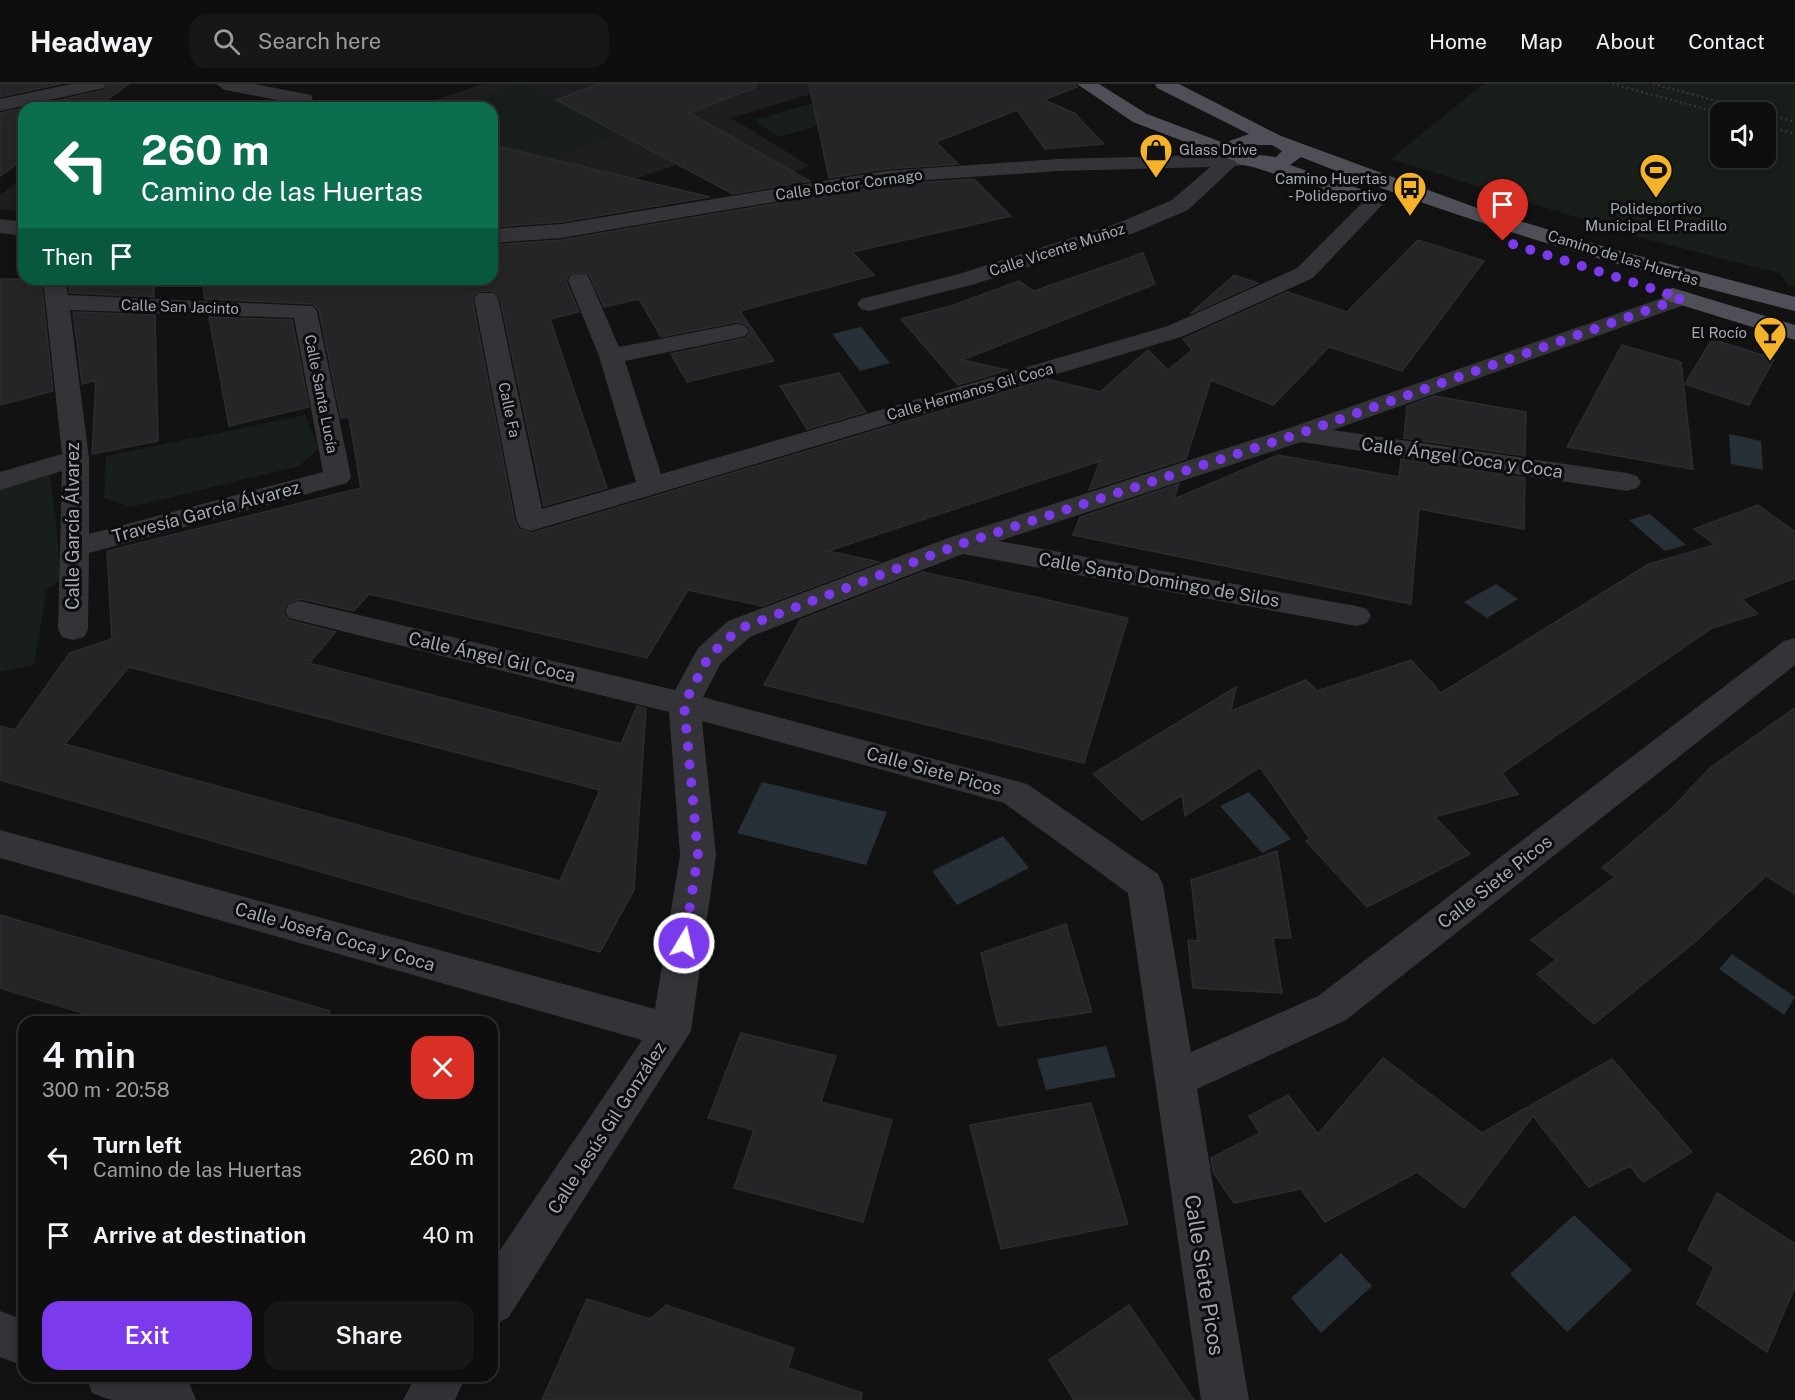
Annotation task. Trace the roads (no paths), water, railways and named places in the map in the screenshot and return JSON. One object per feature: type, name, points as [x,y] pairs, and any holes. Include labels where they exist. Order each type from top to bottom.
[{"type":"main road","name":"Camino de las Huertas","points":[[1086,84],[1140,118],[1242,159],[1795,333]]},
{"type":"main road","name":"Camino de las Huertas","points":[[1164,84],[1281,142],[1358,173],[1676,275],[1795,304]]},
{"type":"main road","points":[[1242,159],[1280,163],[1294,152],[1281,142]]},
{"type":"street","points":[[0,105],[98,84]]},
{"type":"street","points":[[225,84],[304,99]]},
{"type":"street","name":"Calle Doctor Cornago","points":[[498,236],[561,231],[885,177],[1058,165],[1242,159]]},
{"type":"street","name":"Calle Vicente Muñoz","points":[[869,304],[967,279],[1126,228],[1180,205],[1242,159]]},
{"type":"street","name":"Calle Hermanos Gil Coca","points":[[531,522],[1176,331],[1305,273],[1375,201]]},
{"type":"street","points":[[0,226],[18,228]]},
{"type":"street","points":[[579,280],[611,356],[651,485]]},
{"type":"street","name":"Calle San Jacinto","points":[[55,291],[305,311]]},
{"type":"street","name":"Calle García Álvarez","points":[[55,291],[76,458],[73,629]]},
{"type":"street","name":"Calle Fa","points":[[486,298],[531,522]]},
{"type":"street","points":[[684,704],[709,656],[739,629],[961,544],[1298,434],[1682,298]]},
{"type":"street","name":"Calle Santa Lucía","points":[[305,311],[337,477]]},
{"type":"street","points":[[611,356],[737,331]]},
{"type":"street","name":"Calle Ángel Coca y Coca","points":[[1298,434],[1627,482]]},
{"type":"street","points":[[0,481],[76,458]]},
{"type":"street","name":"Travesía García Álvarez","points":[[75,548],[337,477]]},
{"type":"street","name":"Calle Santo Domingo de Silos","points":[[961,544],[1356,616]]},
{"type":"street","name":"Calle Ángel Gil Coca","points":[[300,611],[684,704]]},
{"type":"street","name":"Calle Siete Picos","points":[[1174,1079],[1332,1008],[1795,649]]},
{"type":"street","name":"Calle Jesús Gil González","points":[[498,1293],[671,1031],[698,855],[684,704]]},
{"type":"street","name":"Calle Siete Picos","points":[[684,704],[1015,793],[1145,885],[1166,1000],[1174,1079],[1225,1400]]},
{"type":"street","name":"Calle Josefa Coca y Coca","points":[[0,844],[671,1031]]},
{"type":"street","points":[[0,1334],[18,1341]]},
{"type":"street","points":[[125,1382],[172,1400]]},
{"type":"street","points":[[427,1400],[439,1382]]},
{"type":"place","name":"Glass Drive","points":[[1156,179]]},
{"type":"place","name":"Polideportivo Municipal El Pradillo","points":[[1656,199]]},
{"type":"place","name":"Camino Huertas - Polideportivo","points":[[1410,217]]},
{"type":"place","name":"El Rocío","points":[[1770,362]]}]
